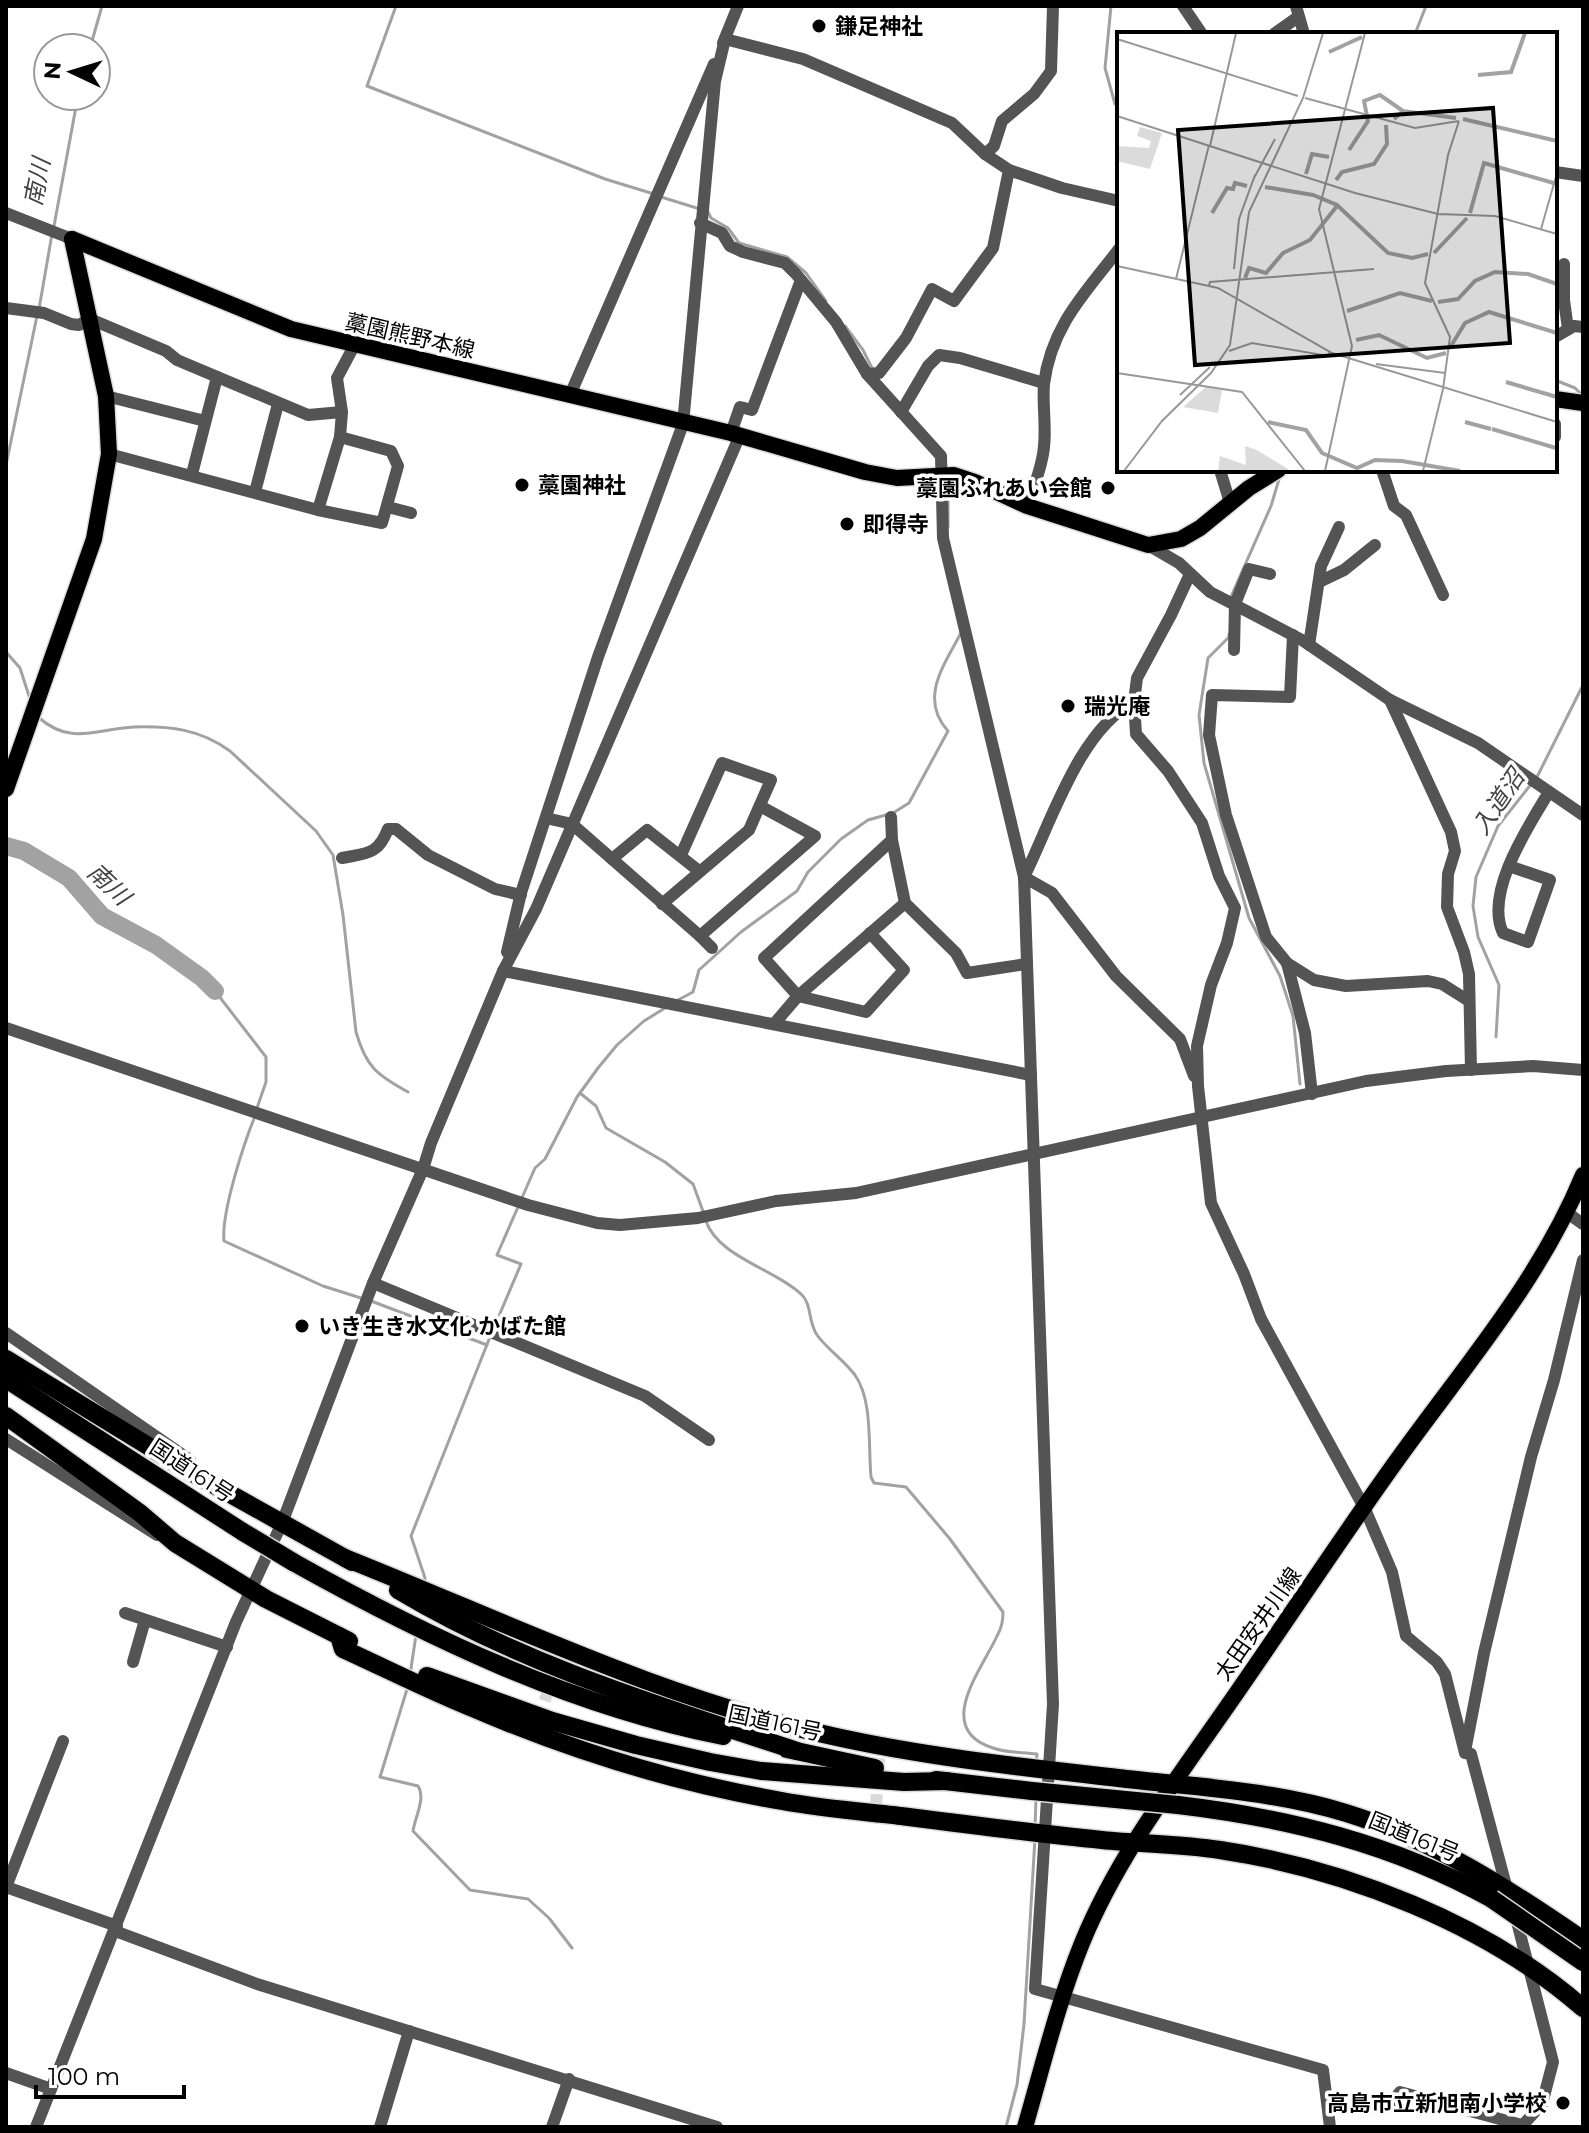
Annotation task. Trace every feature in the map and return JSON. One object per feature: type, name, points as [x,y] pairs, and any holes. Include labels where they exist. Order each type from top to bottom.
[{"type":"highway","points":[[6,1359],[189,1471],[536,1661],[634,1698],[797,1751]]},
{"type":"highway","name":"国道161号","points":[[6,1379],[243,1532],[368,1604],[510,1668],[624,1711],[686,1729],[946,1781],[1178,1805],[1273,1819],[1364,1842],[1499,1893],[1583,1962]]},
{"type":"highway","points":[[6,1416],[140,1513],[175,1543],[266,1599],[339,1636],[343,1649],[552,1721],[710,1762],[761,1771],[904,1782],[946,1781]]},
{"type":"highway","points":[[422,1597],[561,1653],[757,1718],[864,1742],[1048,1770],[1278,1798],[1347,1813],[1417,1840],[1499,1893],[1583,1940]]},
{"type":"highway","points":[[411,1674],[629,1766],[727,1790],[785,1802],[875,1809],[1044,1834],[1220,1850],[1299,1867],[1351,1882],[1449,1922],[1529,1964],[1583,2008]]},
{"type":"main road","name":"藁園熊野本線","points":[[66,236],[264,320],[354,346],[735,434],[865,472],[897,478],[946,475],[975,482],[1027,506],[1148,545]]},
{"type":"main road","points":[[6,789],[94,539],[109,454],[106,396],[90,319],[66,236]]},
{"type":"main road","points":[[1557,399],[1582,403]]},
{"type":"main road","points":[[1148,545],[1181,539],[1275,472]]},
{"type":"main road","name":"太田安井川線","points":[[1025,2127],[1062,1998],[1083,1941],[1133,1843],[1395,1464],[1523,1288],[1583,1175]]},
{"type":"street","points":[[570,395],[738,6]]},
{"type":"street","points":[[985,154],[994,146],[1002,121],[1034,94],[1051,71],[1053,6]]},
{"type":"street","points":[[1183,6],[1201,32]]},
{"type":"street","points":[[1276,32],[1297,12],[1303,32]]},
{"type":"street","points":[[725,39],[803,59],[952,123],[985,154],[1009,170],[1062,188],[1117,201]]},
{"type":"street","points":[[503,971],[521,895],[598,657],[683,424],[715,81],[725,39]]},
{"type":"street","points":[[873,374],[906,338],[932,289],[954,301],[987,258],[993,248],[1009,170]]},
{"type":"street","points":[[1557,172],[1583,176]]},
{"type":"street","points":[[6,213],[66,236]]},
{"type":"street","points":[[700,223],[716,228],[730,246],[785,263],[941,456],[946,475],[943,538],[1024,877],[1053,1704],[1035,1989],[1323,2070],[1330,2127]]},
{"type":"street","points":[[1027,506],[1043,457],[1044,383],[1052,352],[1063,324],[1079,297],[1117,251]]},
{"type":"street","points":[[1564,264],[1568,329]]},
{"type":"street","points":[[36,2127],[227,1647],[282,1523],[368,1294],[423,1169],[503,971],[536,909],[572,824],[735,434],[740,407],[752,410],[801,280]]},
{"type":"street","points":[[6,308],[44,313],[71,324],[79,325],[90,319],[278,404],[308,415],[342,412]]},
{"type":"street","points":[[1557,336],[1574,326],[1583,327]]},
{"type":"street","points":[[318,510],[340,437],[342,412],[337,378],[354,346]]},
{"type":"street","points":[[903,409],[928,366],[939,355],[960,358],[1044,383]]},
{"type":"street","points":[[192,474],[217,377]]},
{"type":"street","points":[[106,396],[205,421]]},
{"type":"street","points":[[255,492],[278,404]]},
{"type":"street","points":[[109,454],[318,510],[382,523],[398,466],[391,451],[340,437]]},
{"type":"street","points":[[1221,472],[1230,503]]},
{"type":"street","points":[[1383,472],[1394,506],[1406,515],[1443,595]]},
{"type":"street","points":[[388,507],[411,513]]},
{"type":"street","points":[[1309,645],[1321,566],[1339,527]]},
{"type":"street","points":[[1148,545],[1170,557],[1210,592],[1293,635],[1390,700],[1478,743],[1583,815]]},
{"type":"street","points":[[1319,582],[1344,570],[1375,545]]},
{"type":"street","points":[[1234,650],[1229,601],[1249,569],[1270,574]]},
{"type":"street","points":[[1190,574],[1137,678],[1134,702],[1136,734],[1168,771],[1202,823],[1219,876],[1244,903],[1287,963],[1314,980],[1346,986],[1428,981],[1442,984],[1469,1001]]},
{"type":"street","points":[[1293,635],[1290,697],[1212,695],[1209,735],[1244,903],[1218,963],[1197,1046],[1198,1086],[1211,1203],[1261,1319],[1365,1509],[1392,1572],[1406,1636],[1437,1662],[1445,1674],[1465,1753]]},
{"type":"street","points":[[1390,700],[1451,832],[1455,851],[1448,874],[1447,907],[1469,974],[1471,1070]]},
{"type":"street","points":[[1024,877],[1077,764],[1093,737],[1124,707],[1134,702]]},
{"type":"street","points":[[662,904],[749,830],[771,780],[722,763],[681,855]]},
{"type":"street","points":[[1509,866],[1550,880],[1528,942],[1503,933],[1496,918],[1511,856],[1549,792]]},
{"type":"street","points":[[700,936],[815,836],[760,806]]},
{"type":"street","points":[[891,817],[892,840],[905,903],[956,953],[967,973],[1026,964]]},
{"type":"street","points":[[546,818],[572,824],[712,948]]},
{"type":"street","points":[[342,858],[372,852],[381,846],[388,829],[396,829],[428,855],[495,889],[521,895]]},
{"type":"street","points":[[612,859],[647,830],[699,871]]},
{"type":"street","points":[[870,933],[904,970],[866,1012],[798,996],[764,958],[892,840]]},
{"type":"street","points":[[1024,877],[1052,893],[1116,976],[1180,1039],[1198,1086]]},
{"type":"street","points":[[774,1024],[798,996],[905,903]]},
{"type":"street","points":[[1287,963],[1305,1033],[1312,1094]]},
{"type":"street","points":[[503,971],[1031,1075]]},
{"type":"street","points":[[6,1028],[520,1202],[597,1223],[645,1224],[698,1218],[776,1201],[856,1193],[1366,1081],[1446,1071],[1533,1066],[1583,1070]]},
{"type":"street","points":[[1566,1212],[1583,1224]]},
{"type":"street","points":[[1465,1753],[1484,1653],[1527,1472],[1554,1380],[1583,1260]]},
{"type":"street","points":[[368,1294],[492,1333],[645,1396],[709,1440]]},
{"type":"street","points":[[6,1333],[190,1460],[189,1471]]},
{"type":"street","points":[[6,1439],[142,1527],[175,1543]]},
{"type":"street","points":[[125,1613],[227,1647]]},
{"type":"street","points":[[133,1662],[145,1620]]},
{"type":"street","points":[[63,1741],[6,1887],[257,1984],[717,2127]]},
{"type":"street","points":[[1328,2105],[1387,2108],[1400,2092],[1521,2126],[1542,2104],[1553,2062],[1529,1964],[1499,1893],[1471,1754],[1465,1753]]},
{"type":"street","points":[[380,2127],[409,2031]]},
{"type":"street","points":[[6,2073],[51,2089]]},
{"type":"street","points":[[552,2127],[569,2079]]},
{"type":"waterway","name":"南川","points":[[95,32],[102,6]]},
{"type":"waterway","points":[[396,6],[367,86],[605,179],[654,194]]},
{"type":"waterway","points":[[1111,6],[1105,68],[1117,106]]},
{"type":"waterway","name":"入道沼","points":[[1416,32],[1426,6]]},
{"type":"waterway","name":"南川","points":[[54,226],[75,112]]},
{"type":"waterway","points":[[661,197],[700,209]]},
{"type":"waterway","points":[[707,210],[711,218],[728,228],[739,243],[787,257],[806,273],[826,301]]},
{"type":"waterway","name":"南川","points":[[39,309],[52,234]]},
{"type":"waterway","name":"南川","points":[[6,465],[37,316]]},
{"type":"waterway","points":[[845,326],[873,370]]},
{"type":"waterway","name":"入道沼","points":[[1557,381],[1575,388],[1583,396]]},
{"type":"waterway","points":[[1230,599],[1271,506],[1280,476]]},
{"type":"waterway","points":[[948,482],[948,527]]},
{"type":"waterway","points":[[678,1000],[693,992],[699,970],[741,932],[797,891],[808,872],[841,839],[868,820],[893,813],[909,803],[948,731],[939,719],[935,694],[942,668],[962,631]]},
{"type":"waterway","points":[[1229,634],[1208,658],[1199,715],[1204,763],[1249,918],[1280,976],[1293,1016],[1300,1084]]},
{"type":"waterway","points":[[6,652],[20,668],[30,699]]},
{"type":"waterway","name":"入道沼","points":[[1537,777],[1583,685]]},
{"type":"waterway","points":[[38,717],[50,726],[73,733],[134,727],[160,727],[196,733],[230,751],[316,831],[333,855],[360,1044],[374,1069],[408,1092]]},
{"type":"waterway","name":"入道沼","points":[[1496,1037],[1499,985],[1478,937],[1473,906],[1476,877],[1498,826],[1532,783]]},
{"type":"waterway","name":"南川","points":[[6,846],[24,851],[69,878],[102,916],[156,945],[215,991]]},
{"type":"waterway","points":[[215,991],[266,1057],[266,1082],[257,1108]]},
{"type":"waterway","points":[[521,1200],[535,1168],[545,1159],[577,1097],[598,1068],[617,1045],[644,1021],[665,1008]]},
{"type":"waterway","points":[[580,1093],[596,1106],[606,1128],[665,1162],[693,1184],[704,1214]]},
{"type":"waterway","points":[[255,1116],[230,1196],[224,1241],[323,1286],[364,1299]]},
{"type":"waterway","points":[[493,1330],[521,1264],[497,1255],[518,1207]]},
{"type":"waterway","points":[[706,1221],[722,1244],[802,1295],[817,1335],[851,1370],[861,1386],[869,1424],[871,1477],[874,1483],[906,1487],[950,1539],[1003,1612],[999,1631],[967,1697],[964,1713],[966,1727],[975,1739],[993,1748],[1037,1754],[1036,1763]]},
{"type":"waterway","points":[[371,1301],[487,1345]]},
{"type":"waterway","points":[[424,1584],[425,1578],[411,1536],[490,1337]]},
{"type":"waterway","points":[[410,1675],[416,1635]]},
{"type":"waterway","points":[[408,1686],[380,1777],[418,1786],[420,1802],[413,1831],[470,1890],[528,1899],[549,1918],[572,1948]]},
{"type":"waterway","points":[[1035,1827],[1036,1798]]},
{"type":"waterway","points":[[1006,2127],[1017,2085],[1024,2024],[1035,1838]]},
{"type":"tunnel","points":[[539,1718],[559,1658]]},
{"type":"tunnel","points":[[876,1806],[880,1745]]},
{"type":"place","name":"鎌足神社","points":[[819,26]]},
{"type":"place","name":"藁園神社","points":[[522,485]]},
{"type":"place","name":"藁園ふれあい会館","points":[[1108,488]]},
{"type":"place","name":"即得寺","points":[[847,524]]},
{"type":"place","name":"瑞光庵","points":[[1068,706]]},
{"type":"place","name":"いき生き水文化 かばた館","points":[[302,1326]]},
{"type":"place","name":"高島市立新旭南小学校","points":[[1563,2103]]}]
